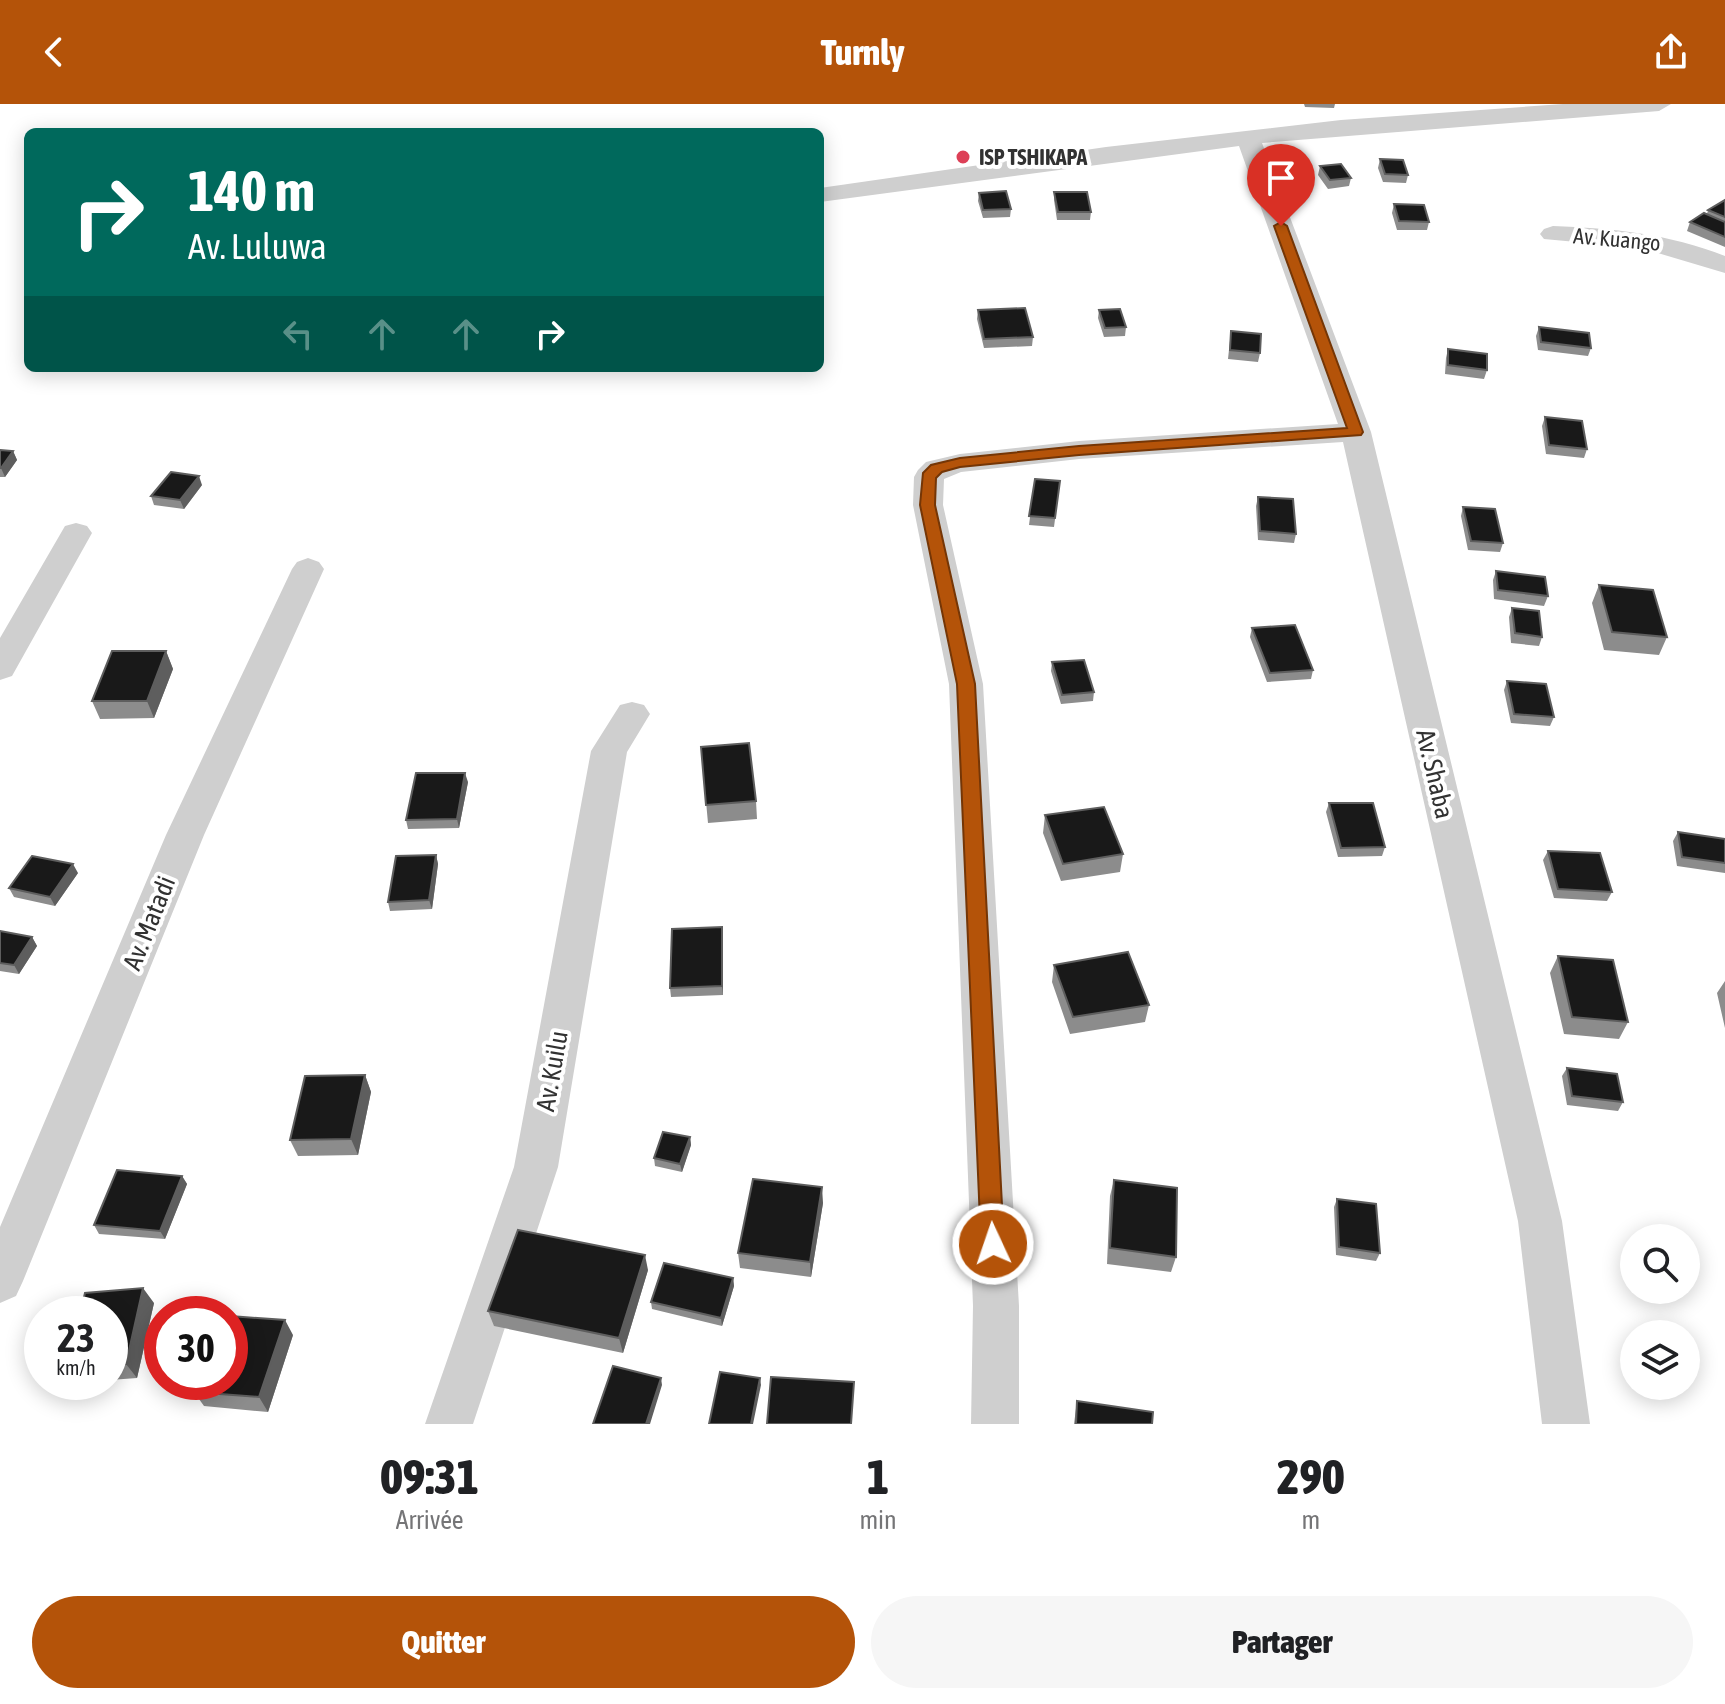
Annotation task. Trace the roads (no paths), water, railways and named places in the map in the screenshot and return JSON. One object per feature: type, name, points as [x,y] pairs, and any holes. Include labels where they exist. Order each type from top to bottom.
[{"type":"street","points":[[824,194],[1341,127],[1659,104]]},
{"type":"street","name":"Av. Shaba","points":[[1248,138],[1356,432],[1540,1221],[1566,1424]]},
{"type":"street","name":"Av. Kuango","points":[[1553,234],[1655,240],[1686,248],[1725,265]]},
{"type":"street","points":[[995,1424],[995,1290],[966,684],[928,505],[929,477],[937,469],[960,463],[1079,450],[1356,432]]},
{"type":"street","points":[[0,668],[76,533]]},
{"type":"street","name":"Av. Matadi","points":[[0,1281],[185,835],[308,569]]},
{"type":"street","name":"Av. Kuilu","points":[[449,1424],[536,1167],[609,751],[632,714]]},
{"type":"place","name":"ISP TSHIKAPA","points":[[963,157]]}]
